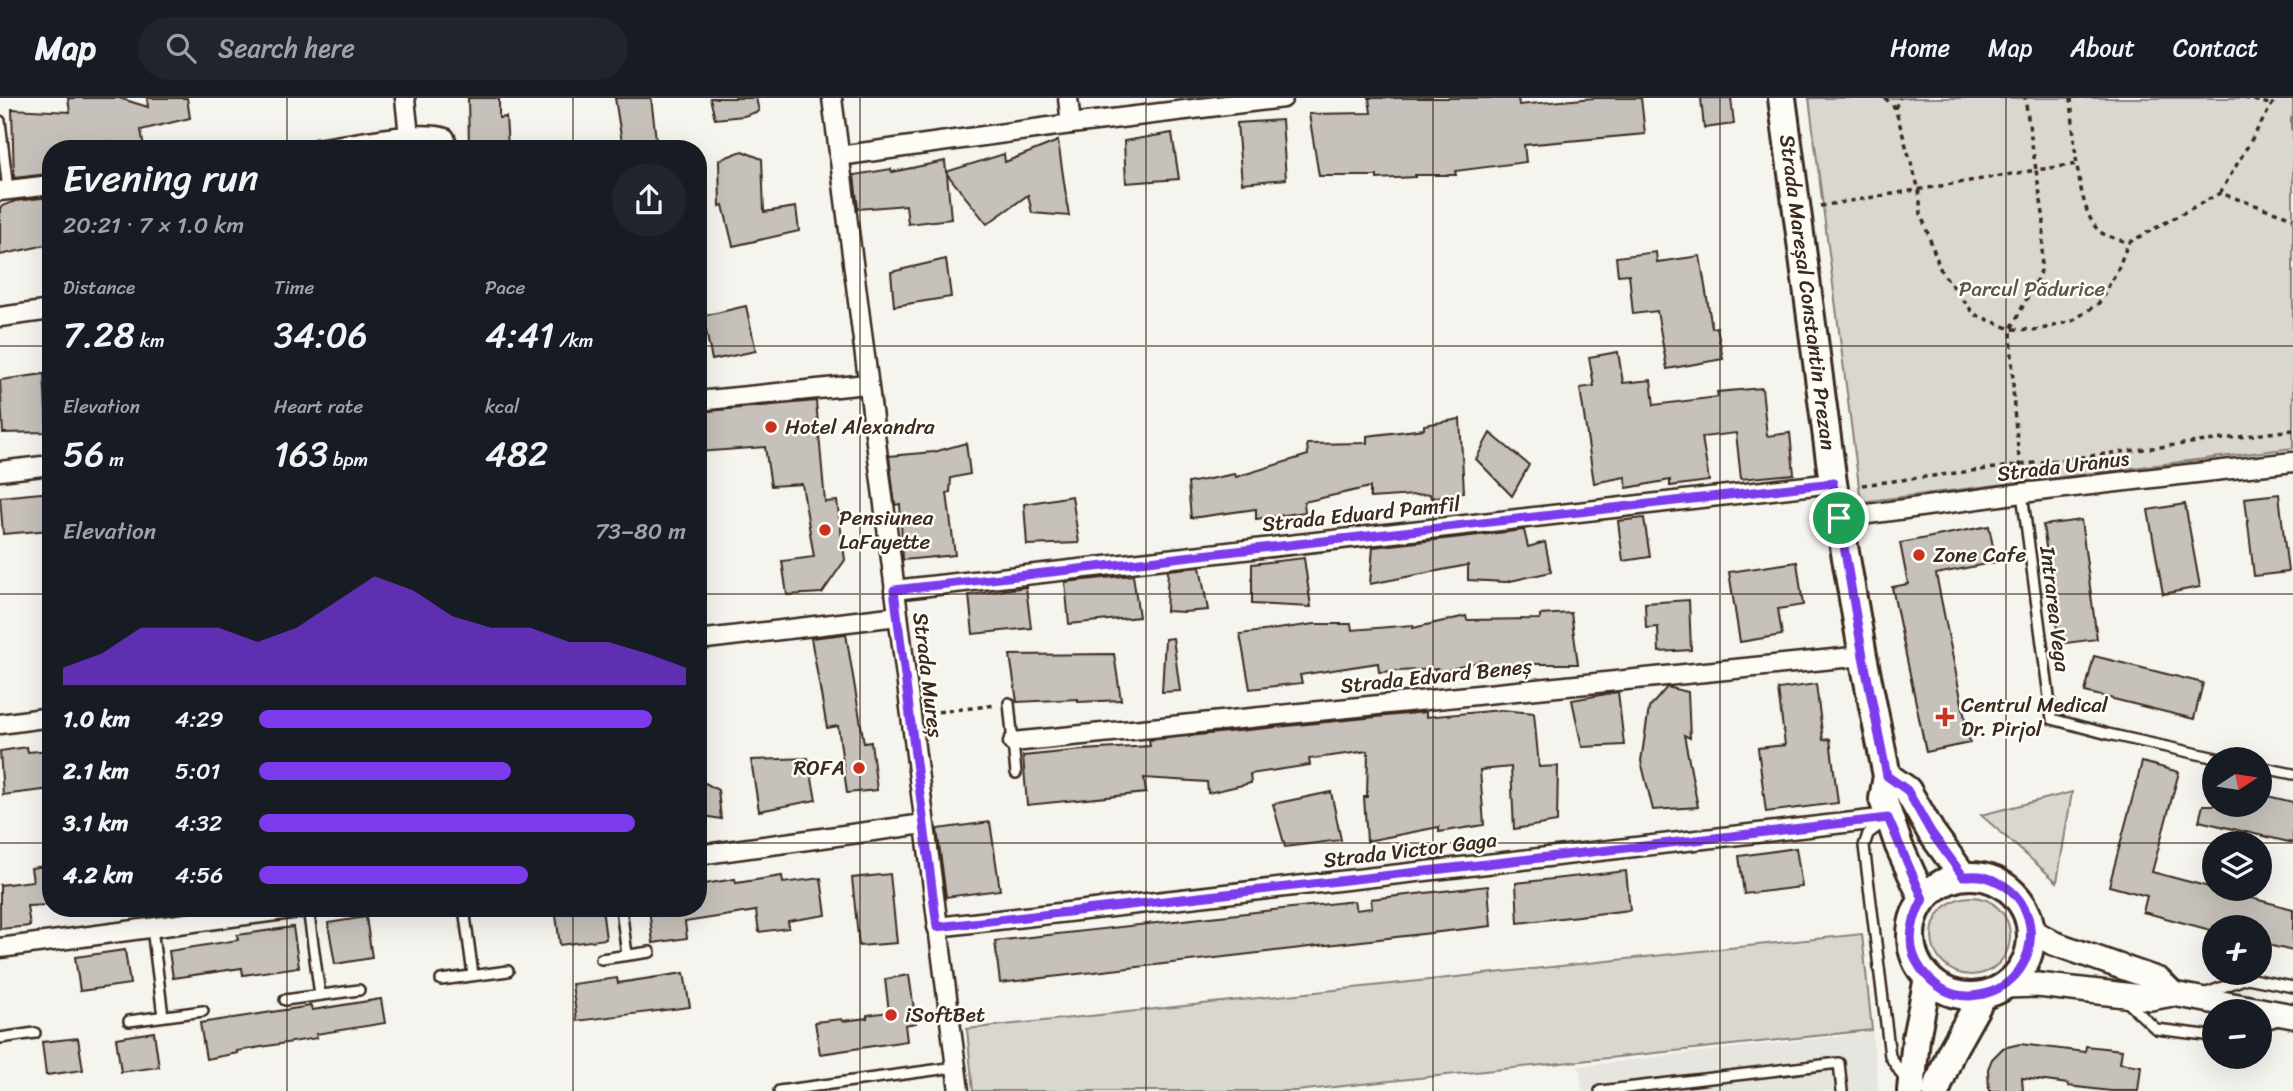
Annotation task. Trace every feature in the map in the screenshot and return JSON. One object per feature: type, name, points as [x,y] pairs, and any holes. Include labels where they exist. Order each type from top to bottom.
[{"type":"main road","name":"Strada Mareșal Constantin Prezan","points":[[1782,98],[1833,483],[1887,776],[1882,799],[1923,899]]},
{"type":"main road","points":[[1887,776],[1907,790],[1931,832],[1963,876]]},
{"type":"main road","points":[[1919,1090],[1951,1052],[1994,991],[2016,976],[2030,947],[2031,930],[2026,912],[2016,895],[2001,883],[1983,876],[1963,876],[1941,884],[1923,899],[1914,914],[1912,948],[1917,964],[1928,978],[1944,990],[1964,996],[1994,991]]},
{"type":"main road","points":[[1919,1090],[1916,1038],[1928,978]]},
{"type":"street","points":[[405,98],[410,136]]},
{"type":"street","name":"Strada Mureș","points":[[832,98],[959,1091]]},
{"type":"street","points":[[1068,98],[1071,124]]},
{"type":"street","points":[[839,156],[1283,98]]},
{"type":"street","points":[[381,140],[435,135],[446,140]]},
{"type":"street","points":[[4,191],[42,186]]},
{"type":"street","points":[[0,317],[42,311]]},
{"type":"street","points":[[707,400],[867,384]]},
{"type":"street","name":"Strada Uranus","points":[[1839,518],[2022,493],[2293,462]]},
{"type":"street","points":[[0,471],[42,467]]},
{"type":"street","name":"Strada Eduard Pamfil","points":[[894,590],[1833,483]]},
{"type":"street","points":[[707,639],[898,616]]},
{"type":"street","name":"Strada Edvard Beneș","points":[[1013,742],[1863,656]]},
{"type":"street","points":[[0,724],[42,718]]},
{"type":"street","name":"Strada Victor Gaga","points":[[937,927],[1888,818]]},
{"type":"street","points":[[707,854],[924,824]]},
{"type":"street","points":[[0,948],[233,917]]},
{"type":"street","points":[[2031,930],[2053,943],[2159,980],[2183,996]]},
{"type":"street","points":[[1994,991],[2038,985],[2120,996],[2183,996],[2292,1016]]},
{"type":"lane","points":[[0,121],[4,191]]},
{"type":"lane","name":"Intrarea Vega","points":[[2022,493],[2052,719],[2202,755]]},
{"type":"lane","points":[[1009,704],[1016,773]]},
{"type":"lane","points":[[2272,770],[2293,774]]},
{"type":"lane","points":[[1888,818],[1868,834],[1864,846],[1890,1056],[1919,1090]]},
{"type":"lane","points":[[309,917],[320,995]]},
{"type":"lane","points":[[465,917],[473,975]]},
{"type":"lane","points":[[622,917],[627,955]]},
{"type":"lane","points":[[152,928],[163,1016]]},
{"type":"lane","points":[[601,958],[650,952]]},
{"type":"lane","points":[[441,980],[508,971]]},
{"type":"lane","points":[[2183,996],[2247,978],[2293,987]]},
{"type":"lane","points":[[285,1000],[359,990]]},
{"type":"lane","points":[[2120,996],[2156,1029],[2202,1035]]},
{"type":"lane","points":[[129,1021],[203,1011]]},
{"type":"lane","points":[[2272,1022],[2292,1016]]},
{"type":"lane","points":[[0,1038],[35,1033]]},
{"type":"lane","points":[[1600,1091],[1839,1063],[1842,1091]]},
{"type":"lane","points":[[779,1091],[956,1068]]},
{"type":"path","points":[[1885,98],[1895,108],[1919,190],[1921,215],[1941,271],[1974,314],[2011,329],[2038,330],[2073,321],[2099,303],[2119,269],[2128,243],[2220,193],[2276,98]]},
{"type":"path","points":[[1895,108],[1900,98]]},
{"type":"path","points":[[2022,493],[2014,410],[2011,329],[2041,271],[2044,220],[2025,98]]},
{"type":"path","points":[[2071,98],[2078,164],[2088,215],[2100,232],[2128,243]]},
{"type":"path","points":[[2244,98],[2271,104]]},
{"type":"path","points":[[1820,206],[2078,164]]},
{"type":"path","points":[[2220,193],[2293,218]]},
{"type":"path","points":[[1862,485],[2293,430]]},
{"type":"path","points":[[911,715],[1009,704]]},
{"type":"shaded area","points":[[1872,1032],[1879,1091],[1582,1091],[1579,1066]]},
{"type":"green space","name":"Parcul Pădurice","points":[[1809,98],[2293,98],[2293,448],[1861,502]]},
{"type":"green space","points":[[2072,792],[2057,882],[1981,815]]},
{"type":"green space","points":[[1971,897],[1986,900],[1999,908],[2007,921],[2010,936],[2007,951],[1999,964],[1986,972],[1971,975],[1956,972],[1943,964],[1935,951],[1932,936],[1935,921],[1943,908],[1956,900]]},
{"type":"green space","points":[[1862,934],[1872,1030],[1296,1091],[973,1091],[967,1029]]},
{"type":"building","points":[[68,98],[119,98],[148,107],[147,98],[187,98],[190,118],[141,130],[143,140],[42,140],[42,175],[14,178],[12,109],[70,112]]},
{"type":"building","points":[[468,98],[499,98],[499,118],[506,117],[508,140],[469,140]]},
{"type":"building","points":[[615,98],[651,98],[656,139],[622,140]]},
{"type":"building","points":[[710,98],[756,98],[759,111],[744,116],[715,119]]},
{"type":"building","points":[[1369,98],[1518,98],[1519,105],[1594,98],[1641,98],[1645,134],[1524,145],[1526,162],[1455,171],[1456,175],[1377,179],[1377,176],[1319,176],[1309,114],[1371,113]]},
{"type":"building","points":[[1701,98],[1731,98],[1734,124],[1704,128]]},
{"type":"building","points":[[1282,120],[1286,179],[1242,183],[1237,123]]},
{"type":"building","points":[[1172,133],[1179,179],[1126,183],[1124,141]]},
{"type":"building","points":[[1058,141],[1069,216],[1032,213],[1028,195],[987,224],[947,174],[951,219],[908,224],[906,205],[858,209],[854,175],[891,169],[892,172],[945,161],[946,172],[1004,154],[1005,162]]},
{"type":"building","points":[[742,151],[762,159],[764,212],[796,207],[799,231],[733,246],[723,205],[720,206],[719,160]]},
{"type":"building","points":[[42,198],[42,246],[0,255],[0,207],[15,201]]},
{"type":"building","points":[[1656,252],[1657,262],[1700,256],[1712,328],[1717,327],[1723,359],[1667,369],[1657,311],[1633,314],[1629,274],[1618,275],[1616,257]]},
{"type":"building","points":[[946,259],[951,297],[894,306],[891,272]]},
{"type":"building","points":[[746,306],[756,351],[712,360],[707,336],[707,315]]},
{"type":"building","points":[[1618,352],[1623,383],[1651,380],[1654,405],[1718,397],[1717,392],[1762,388],[1767,436],[1790,433],[1794,474],[1741,479],[1736,433],[1702,437],[1709,481],[1670,486],[1670,480],[1627,488],[1625,477],[1594,483],[1580,388],[1594,386],[1589,357]]},
{"type":"building","points":[[42,374],[42,432],[3,433],[0,380]]},
{"type":"building","points":[[816,401],[825,502],[837,501],[845,560],[822,593],[787,595],[782,561],[814,557],[802,484],[771,486],[765,447],[707,451],[707,411]]},
{"type":"building","points":[[1460,419],[1464,492],[1431,498],[1430,494],[1370,498],[1370,487],[1304,502],[1305,512],[1256,519],[1256,509],[1191,518],[1188,483],[1235,474],[1236,477],[1308,455],[1307,444],[1367,443],[1367,436],[1424,429],[1424,425]]},
{"type":"building","points":[[1490,433],[1529,465],[1512,496],[1476,459]]},
{"type":"building","points":[[966,443],[970,474],[951,478],[950,492],[947,493],[955,555],[903,560],[900,504],[895,505],[889,456],[934,452]]},
{"type":"building","points":[[42,493],[42,531],[3,534],[0,497]]},
{"type":"building","points":[[2279,494],[2288,572],[2254,576],[2245,498]]},
{"type":"building","points":[[1072,496],[1079,543],[1027,545],[1024,504]]},
{"type":"building","points":[[2185,504],[2200,587],[2163,594],[2148,510]]},
{"type":"building","points":[[1644,518],[1650,557],[1623,561],[1618,521]]},
{"type":"building","points":[[2081,520],[2097,639],[2059,644],[2043,525]]},
{"type":"building","points":[[1989,526],[1996,562],[1936,574],[1970,743],[1926,752],[1892,587],[1908,584],[1900,543]]},
{"type":"building","points":[[1524,530],[1528,547],[1545,542],[1551,572],[1506,582],[1468,580],[1468,565],[1370,584],[1373,547]]},
{"type":"building","points":[[1304,558],[1311,607],[1252,604],[1252,564]]},
{"type":"building","points":[[1797,562],[1803,605],[1778,609],[1782,635],[1740,642],[1729,572]]},
{"type":"building","points":[[1200,567],[1208,610],[1166,611],[1168,570]]},
{"type":"building","points":[[1133,575],[1139,617],[1069,624],[1065,582]]},
{"type":"building","points":[[1026,587],[1031,628],[973,634],[969,595]]},
{"type":"building","points":[[1689,600],[1691,650],[1659,652],[1658,627],[1646,628],[1645,603]]},
{"type":"building","points":[[1571,613],[1578,664],[1523,664],[1524,670],[1482,674],[1481,661],[1434,674],[1437,669],[1379,672],[1378,663],[1300,675],[1302,683],[1250,689],[1240,634],[1315,624],[1351,624],[1352,630],[1413,625],[1413,628],[1466,616],[1467,620],[1540,619],[1540,615]]},
{"type":"building","points":[[846,634],[864,743],[871,742],[877,790],[847,793],[838,726],[827,728],[811,638]]},
{"type":"building","points":[[1173,638],[1180,691],[1162,692],[1165,639]]},
{"type":"building","points":[[1114,654],[1121,700],[1017,702],[1010,655]]},
{"type":"building","points":[[2094,656],[2203,683],[2194,719],[2085,692]]},
{"type":"building","points":[[1816,684],[1823,740],[1830,739],[1838,803],[1766,812],[1758,748],[1785,745],[1778,689]]},
{"type":"building","points":[[1667,687],[1688,692],[1690,738],[1684,735],[1698,807],[1653,810],[1641,761],[1649,708]]},
{"type":"building","points":[[1618,692],[1624,745],[1582,747],[1572,700]]},
{"type":"building","points":[[1501,710],[1534,713],[1539,767],[1558,766],[1557,822],[1514,829],[1511,767],[1480,770],[1484,825],[1439,832],[1439,827],[1367,841],[1364,797],[1367,797],[1368,751],[1309,759],[1310,765],[1250,774],[1251,783],[1208,793],[1207,782],[1144,778],[1146,793],[1027,805],[1023,756],[1150,746],[1149,740],[1426,712],[1426,717]]},
{"type":"building","points":[[27,747],[28,752],[42,751],[42,790],[3,795],[0,751]]},
{"type":"building","points":[[808,758],[816,800],[759,811],[751,760]]},
{"type":"building","points":[[2142,762],[2179,772],[2152,872],[2202,885],[2202,901],[2263,901],[2293,909],[2293,951],[2272,946],[2272,915],[2202,915],[2202,928],[2143,912],[2147,896],[2109,886]]},
{"type":"building","points":[[707,784],[718,790],[721,819],[707,817]]},
{"type":"building","points":[[1331,792],[1341,840],[1285,847],[1273,804]]},
{"type":"building","points":[[2272,797],[2293,802],[2293,843],[2272,838],[2272,831],[2242,831],[2199,821],[2202,809],[2202,817],[2272,817]]},
{"type":"building","points":[[990,822],[1000,890],[946,897],[937,829]]},
{"type":"building","points":[[1796,848],[1802,887],[1744,894],[1739,856]]},
{"type":"building","points":[[42,866],[42,905],[27,906],[30,926],[0,929],[0,885],[33,881],[31,868]]},
{"type":"building","points":[[1626,871],[1630,910],[1518,923],[1516,883]]},
{"type":"building","points":[[890,874],[897,943],[859,946],[852,878]]},
{"type":"building","points":[[782,876],[783,883],[821,878],[826,915],[788,921],[789,928],[759,932],[756,911],[685,922],[687,938],[653,943],[650,917],[707,917],[707,884],[735,879],[736,883]]},
{"type":"building","points":[[1488,886],[1491,926],[1000,983],[995,941],[1354,901],[1356,910],[1372,908],[1371,899]]},
{"type":"building","points":[[366,917],[372,958],[335,964],[328,923]]},
{"type":"building","points":[[556,917],[603,917],[606,939],[560,945]]},
{"type":"building","points":[[293,927],[299,967],[243,975],[242,968],[173,978],[169,951],[238,940],[237,935]]},
{"type":"building","points":[[125,950],[130,984],[80,991],[75,957]]},
{"type":"building","points":[[684,973],[690,1007],[577,1021],[572,984],[617,978],[618,983]]},
{"type":"building","name":"iSoftBet","points":[[909,975],[916,1023],[905,1025],[907,1041],[820,1054],[815,1022],[867,1018],[867,1015],[889,1012],[885,979]]},
{"type":"building","points":[[381,999],[385,1023],[316,1034],[317,1038],[206,1059],[200,1023],[311,1006],[312,1010]]},
{"type":"building","points":[[154,1032],[159,1067],[121,1072],[116,1038]]},
{"type":"building","points":[[78,1038],[83,1070],[46,1075],[42,1042]]},
{"type":"building","points":[[2020,1044],[2085,1052],[2086,1046],[2122,1050],[2120,1063],[2141,1066],[2138,1091],[2111,1091],[2022,1078],[2023,1091],[1989,1091],[1988,1069],[1992,1059],[2003,1048]]},
{"type":"waterway","points":[[2293,119],[2293,128]]},
{"type":"place","name":"Hotel Alexandra","points":[[771,427]]},
{"type":"place","name":"Pensiunea LaFayette","points":[[825,530]]},
{"type":"place","name":"Zone Cafe","points":[[1919,555]]},
{"type":"place","name":"Centrul Medical Dr. Pirjol","points":[[1945,717]]},
{"type":"place","name":"ROFA","points":[[859,768]]},
{"type":"place","name":"iSoftBet","points":[[891,1015]]},
{"type":"route","points":[[1833,483],[1839,518],[1887,776],[1907,790],[1931,832],[1963,876],[1983,876],[2001,883],[2016,895],[2026,912],[2031,930],[2030,947],[2025,962],[2016,976],[1994,992],[1964,996],[1944,990],[1928,978],[1917,964],[1911,931],[1914,914],[1923,899],[1888,818],[937,927],[894,590],[1833,483]]}]
